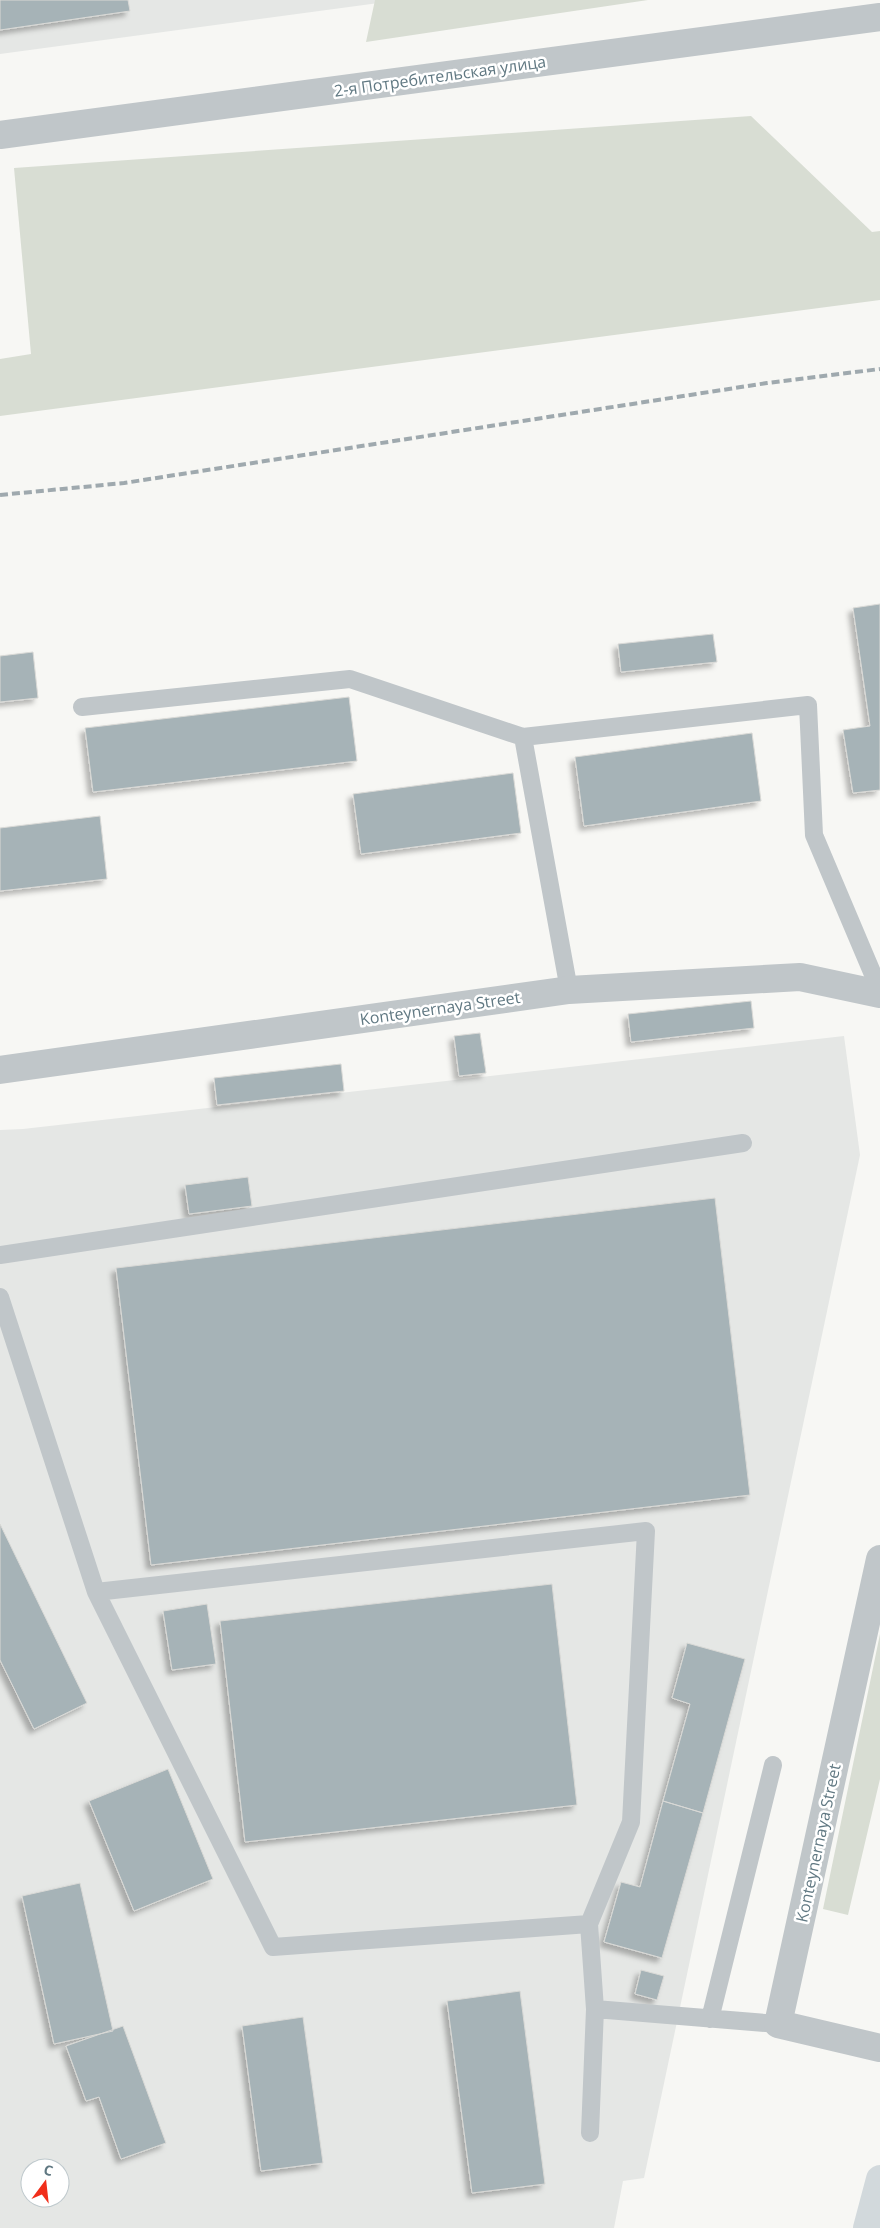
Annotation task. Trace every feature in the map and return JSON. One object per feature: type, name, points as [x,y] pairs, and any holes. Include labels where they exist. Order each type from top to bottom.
[{"type":"main road","points":[[867,2228],[880,2180]]},
{"type":"street","name":"2-я Потребительская улица","points":[[0,135],[880,17]]},
{"type":"street","name":"Konteynernaya Street","points":[[0,1070],[569,990],[800,977],[880,993]]},
{"type":"street","name":"Konteynernaya Street","points":[[778,2024],[880,1559]]},
{"type":"street","points":[[778,2024],[880,2048]]},
{"type":"lane","points":[[82,706],[350,679],[523,737],[808,705],[814,835],[880,993]]},
{"type":"lane","points":[[523,737],[569,990]]},
{"type":"lane","points":[[0,1255],[743,1143]]},
{"type":"lane","points":[[0,1297],[96,1592],[273,1947],[588,1924]]},
{"type":"lane","points":[[96,1592],[646,1531],[631,1822],[588,1924],[595,2008],[590,2134]]},
{"type":"lane","points":[[710,2019],[772,1766]]},
{"type":"lane","points":[[595,2008],[778,2024]]},
{"type":"shaded area","points":[[0,0],[401,0],[0,54]]},
{"type":"shaded area","points":[[375,0],[648,0],[366,42]]},
{"type":"shaded area","points":[[751,116],[872,232],[880,231],[880,300],[0,416],[0,359],[31,354],[14,168]]},
{"type":"shaded area","points":[[844,1036],[860,1155],[644,2178],[623,2181],[614,2228],[0,2228],[0,1130],[23,1129]]},
{"type":"shaded area","points":[[880,1634],[880,1779],[848,1915],[823,1909]]},
{"type":"building","points":[[0,0],[128,0],[130,11],[0,30]]},
{"type":"building","points":[[880,604],[880,790],[853,793],[843,730],[870,726],[853,608]]},
{"type":"building","points":[[713,634],[717,662],[621,672],[618,644]]},
{"type":"building","points":[[33,652],[38,698],[0,702],[0,656]]},
{"type":"building","points":[[349,697],[357,761],[93,792],[85,728]]},
{"type":"building","points":[[752,733],[761,801],[584,826],[575,757]]},
{"type":"building","points":[[513,773],[521,833],[361,854],[353,794]]},
{"type":"building","points":[[100,816],[107,879],[0,891],[0,828]]},
{"type":"building","points":[[751,1001],[754,1028],[631,1042],[628,1014]]},
{"type":"building","points":[[480,1033],[486,1073],[459,1076],[454,1036]]},
{"type":"building","points":[[341,1064],[344,1091],[217,1105],[214,1078]]},
{"type":"building","points":[[248,1177],[252,1206],[189,1214],[185,1185]]},
{"type":"building","points":[[715,1198],[750,1495],[151,1565],[116,1268]]},
{"type":"building","points":[[0,1524],[87,1703],[34,1729],[0,1660]]},
{"type":"building","points":[[552,1584],[577,1805],[245,1842],[220,1621]]},
{"type":"building","points":[[207,1604],[216,1664],[172,1670],[163,1611]]},
{"type":"building","points":[[687,1643],[745,1659],[703,1813],[663,1801],[690,1704],[672,1698]]},
{"type":"building","points":[[168,1769],[213,1879],[134,1911],[89,1801]]},
{"type":"building","points":[[663,1801],[703,1813],[662,1958],[604,1942],[621,1882],[640,1887]]},
{"type":"building","points":[[80,1883],[113,2031],[54,2044],[22,1896]]},
{"type":"building","points":[[641,1970],[664,1976],[657,2000],[635,1994]]},
{"type":"building","points":[[520,1991],[545,2184],[472,2193],[447,2001]]},
{"type":"building","points":[[303,2017],[323,2163],[261,2171],[242,2026]]},
{"type":"building","points":[[123,2026],[166,2143],[121,2159],[99,2097],[86,2101],[66,2046]]},
{"type":"railway","points":[[0,495],[124,483],[767,383],[880,369]]}]
